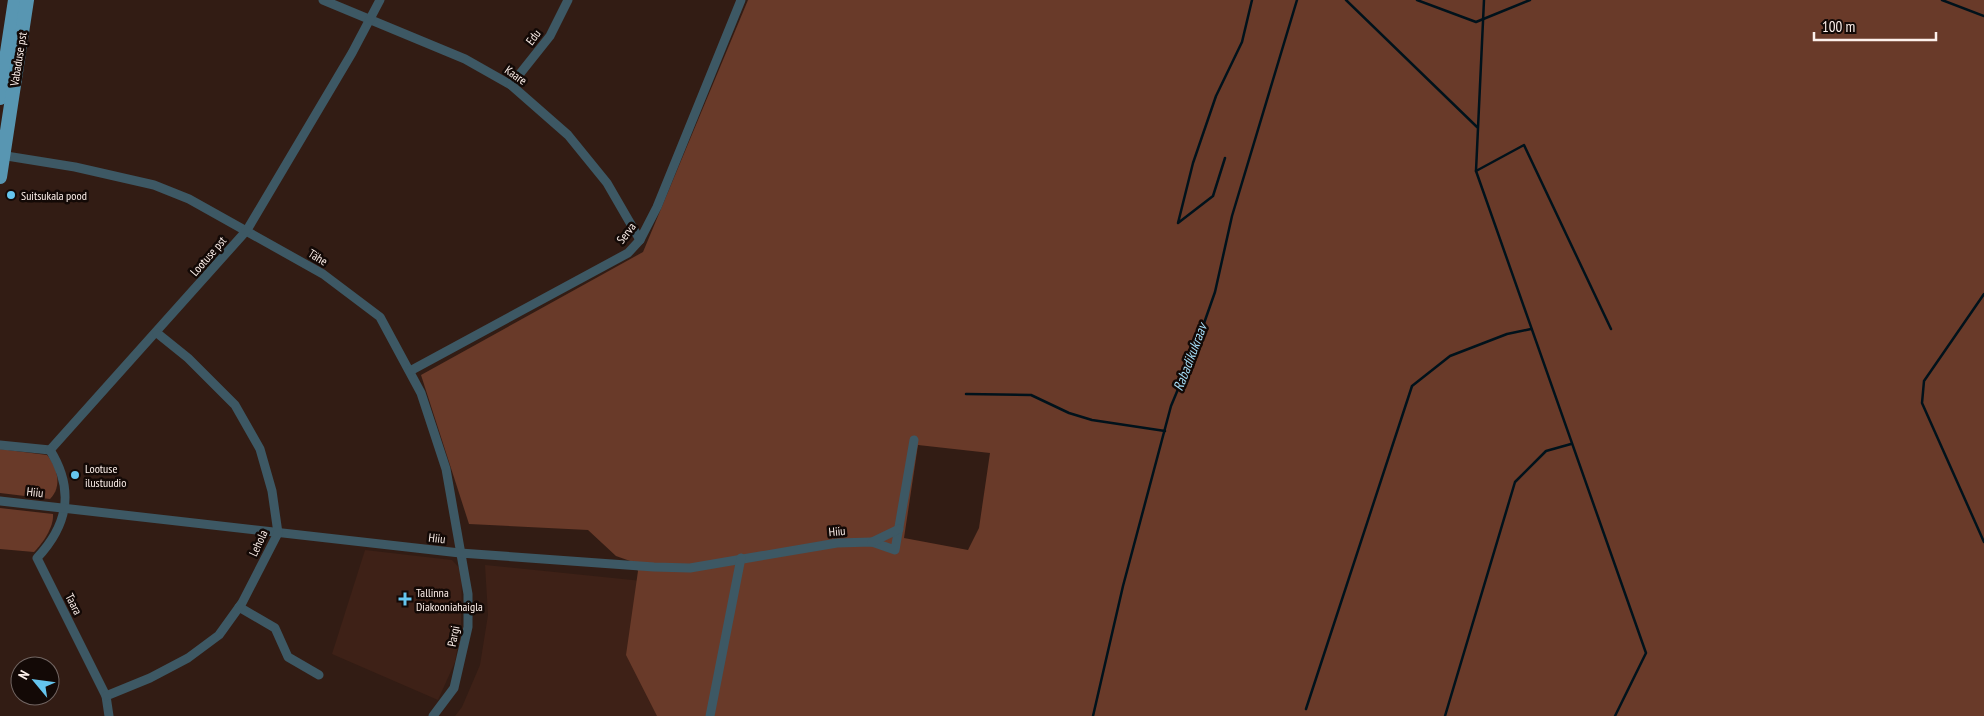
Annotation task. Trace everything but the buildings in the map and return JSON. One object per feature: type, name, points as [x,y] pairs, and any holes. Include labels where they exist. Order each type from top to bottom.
[{"type":"highway","name":"Vabaduse pst","points":[[0,98],[15,0]]},
{"type":"highway","name":"Vabaduse pst","points":[[0,177],[1,155],[27,0]]},
{"type":"street","name":"Kaare","points":[[323,0],[372,18],[465,59],[511,85],[568,135],[607,183],[640,240]]},
{"type":"street","name":"Lootuse pst","points":[[50,450],[157,333],[247,230],[372,18],[380,0]]},
{"type":"street","name":"Edu","points":[[511,85],[550,36],[568,0]]},
{"type":"street","name":"Serva","points":[[410,371],[628,253],[640,240],[657,207],[741,0]]},
{"type":"street","name":"Tähe","points":[[1,155],[76,167],[154,185],[189,199],[323,274],[380,317],[421,393],[446,469],[460,553]]},
{"type":"street","name":"Lehola","points":[[106,696],[150,678],[188,658],[219,635],[239,608],[278,533],[272,491],[260,449],[235,405],[188,358],[157,333]]},
{"type":"street","name":"Hiiu","points":[[0,501],[460,553],[690,568],[837,543],[872,542],[895,550],[914,440]]},
{"type":"street","points":[[0,445],[50,450],[63,478],[65,508]]},
{"type":"street","name":"Taara","points":[[65,508],[58,530],[49,545],[37,558],[106,696],[108,716]]},
{"type":"street","name":"Hiiu","points":[[872,542],[898,529]]},
{"type":"street","name":"Pargi","points":[[434,716],[454,688],[468,627],[468,594],[460,553]]},
{"type":"street","points":[[710,716],[741,558]]},
{"type":"street","points":[[239,608],[275,628],[288,656],[320,675]]},
{"type":"shaded area","points":[[748,0],[1984,0],[1984,716],[657,716],[626,655],[638,571],[633,562],[616,556],[588,530],[469,524],[421,375],[643,252]],"holes":[[[918,445],[990,453],[979,528],[968,550],[904,538]]]},
{"type":"shaded area","points":[[0,449],[47,455],[54,465],[57,477],[56,488],[50,499],[0,493]]},
{"type":"shaded area","points":[[0,508],[53,514],[52,524],[47,534],[34,552],[0,549]]},
{"type":"shaded area","name":"Tallinna Diakooniahaigla","points":[[365,550],[452,560],[462,571],[461,627],[455,662],[438,700],[332,654]]},
{"type":"shaded area","points":[[485,565],[730,590],[704,716],[455,716],[462,707],[480,665],[488,615]]},
{"type":"waterway","points":[[1225,158],[1213,196],[1178,223],[1193,163],[1216,96],[1242,42],[1252,0]]},
{"type":"waterway","name":"Rabadikukraav","points":[[1093,716],[1123,586],[1171,406],[1196,346],[1215,292],[1232,216],[1297,0]]},
{"type":"waterway","points":[[1346,0],[1477,127]]},
{"type":"waterway","points":[[1417,0],[1476,22],[1530,0]]},
{"type":"waterway","points":[[1484,0],[1476,171],[1646,653],[1615,716]]},
{"type":"waterway","points":[[1942,0],[1984,16]]},
{"type":"waterway","points":[[1476,171],[1524,145],[1611,329]]},
{"type":"waterway","points":[[1984,294],[1924,381],[1922,403],[1984,542]]},
{"type":"waterway","points":[[1306,709],[1412,386],[1450,356],[1507,334],[1531,329]]},
{"type":"waterway","points":[[966,394],[1031,395],[1069,413],[1092,420],[1165,431]]},
{"type":"waterway","points":[[1445,716],[1515,482],[1546,451],[1571,444]]},
{"type":"place","name":"Suitsukala pood","points":[[11,195]]},
{"type":"place","name":"Lootuse ilustuudio","points":[[75,475]]},
{"type":"place","name":"Tallinna Diakooniahaigla","points":[[405,599]]}]
